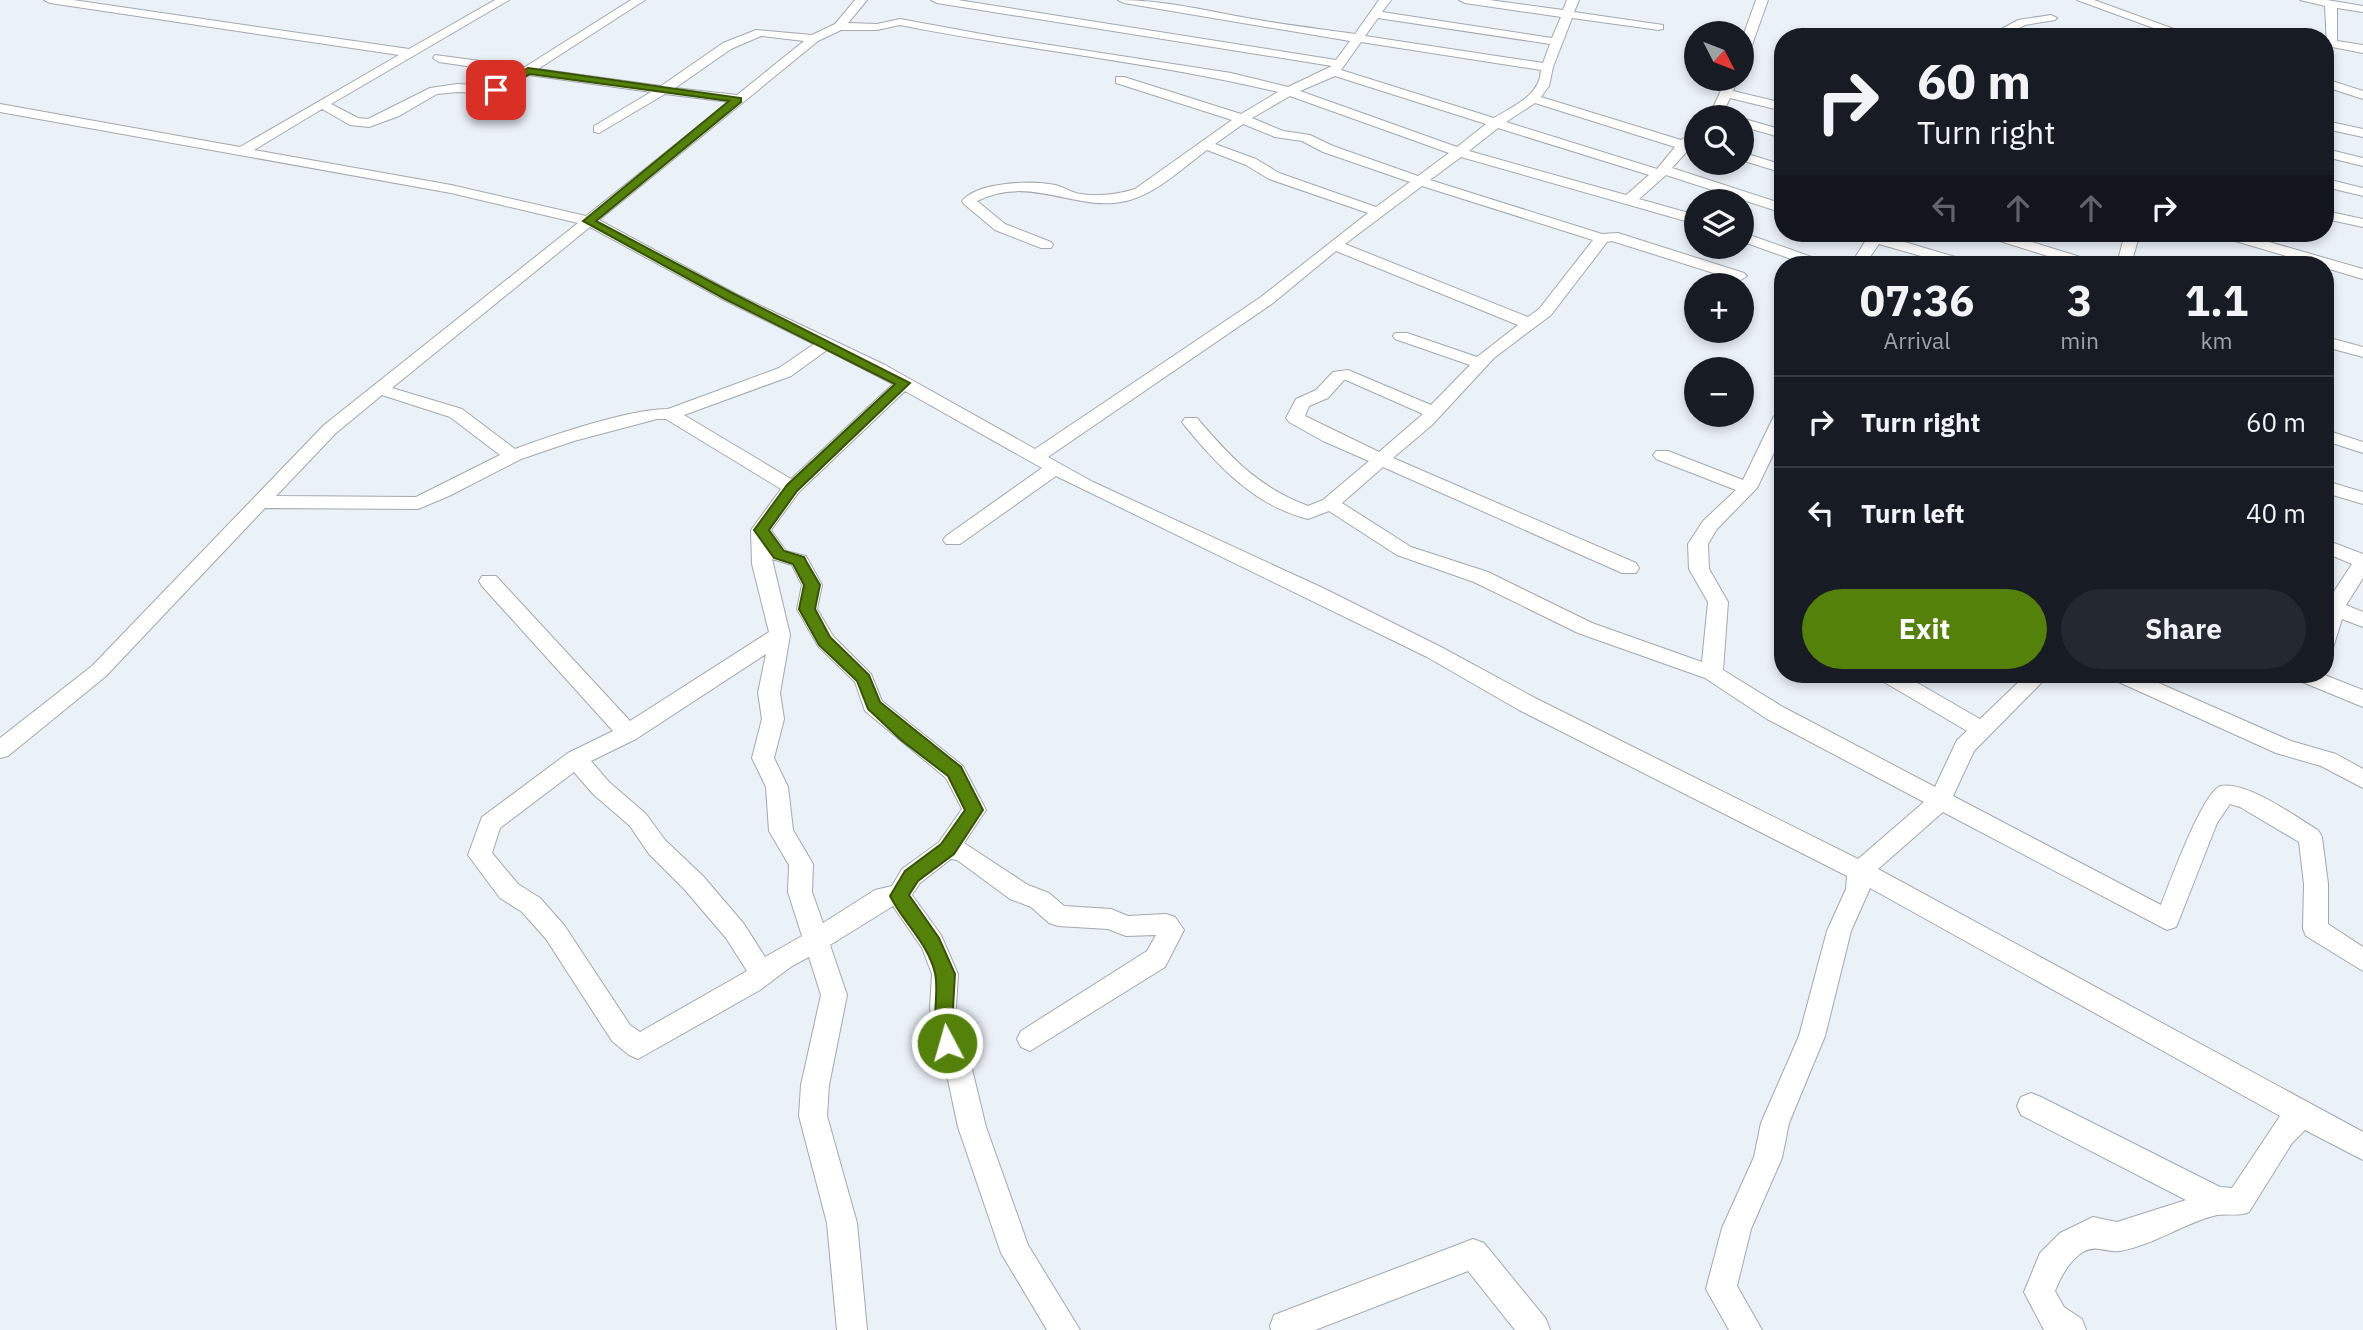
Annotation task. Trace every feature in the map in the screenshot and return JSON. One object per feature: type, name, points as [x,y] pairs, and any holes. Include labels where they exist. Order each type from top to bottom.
[{"type":"street","points":[[50,0],[411,53]]},
{"type":"street","points":[[245,150],[503,0]]},
{"type":"street","points":[[322,104],[355,122],[369,122],[394,113],[434,91],[457,88],[496,90],[639,0]]},
{"type":"street","points":[[0,750],[99,671],[330,429],[737,100],[814,40],[839,26],[861,0]]},
{"type":"street","points":[[937,0],[1115,30],[1186,37],[1337,68],[1495,123],[1774,206]]},
{"type":"street","points":[[1124,0],[1209,12],[1250,22],[1547,66]]},
{"type":"street","points":[[1046,244],[1000,227],[970,201],[974,196],[1017,186],[1053,189],[1081,199],[1126,197],[1140,192],[1242,119],[1289,91],[1337,68],[1357,36],[1385,0]]},
{"type":"street","points":[[1465,0],[1659,27]]},
{"type":"street","points":[[953,541],[1045,462],[1267,300],[1495,123],[1534,99],[1548,76],[1547,66],[1573,0]]},
{"type":"street","points":[[1754,22],[1762,0]]},
{"type":"street","points":[[2083,0],[2164,28]]},
{"type":"street","points":[[2306,0],[2363,9]]},
{"type":"street","points":[[2330,4],[2331,28]]},
{"type":"street","points":[[1375,14],[1557,41]]},
{"type":"street","points":[[2010,28],[2022,22],[2051,18]]},
{"type":"street","points":[[839,26],[877,27],[900,22],[998,41],[1231,77],[1289,91],[1459,152],[1684,217]]},
{"type":"street","points":[[599,129],[727,46],[760,32],[814,40]]},
{"type":"street","points":[[2334,44],[2363,49]]},
{"type":"street","points":[[439,58],[737,100]]},
{"type":"street","points":[[1120,80],[1280,134],[1305,138],[1328,149],[1490,205],[1602,238],[1613,236],[1730,273]]},
{"type":"street","points":[[2334,86],[2363,95]]},
{"type":"street","points":[[1722,105],[1726,93],[1774,105]]},
{"type":"street","points":[[1534,99],[1684,138]]},
{"type":"street","points":[[0,108],[451,189],[589,221],[730,297],[904,383],[1087,486],[1318,593],[1434,652],[1527,704],[1860,871],[2363,1147]]},
{"type":"street","points":[[1754,126],[1774,131]]},
{"type":"street","points":[[2334,127],[2363,133]]},
{"type":"street","points":[[1205,145],[1251,162],[1274,176],[1378,212]]},
{"type":"street","points":[[1629,201],[1684,147]]},
{"type":"street","points":[[2334,155],[2363,162]]},
{"type":"street","points":[[1754,160],[1774,167]]},
{"type":"street","points":[[2334,185],[2363,192]]},
{"type":"street","points":[[2334,216],[2363,223]]},
{"type":"street","points":[[1191,422],[1228,466],[1272,499],[1308,513],[1330,504],[1433,412],[1480,363],[1545,312],[1602,238]]},
{"type":"street","points":[[1754,241],[1796,256]]},
{"type":"street","points":[[1897,242],[1940,256]]},
{"type":"street","points":[[2018,242],[2062,256]]},
{"type":"street","points":[[2254,242],[2302,256]]},
{"type":"street","points":[[1334,246],[1530,324]]},
{"type":"street","points":[[2334,266],[2363,274]]},
{"type":"street","points":[[1401,336],[1480,363]]},
{"type":"street","points":[[260,502],[418,503],[439,495],[513,456],[562,438],[657,414],[670,414],[785,372],[826,344]]},
{"type":"street","points":[[2334,344],[2363,352]]},
{"type":"street","points":[[1433,412],[1348,375],[1339,376],[1322,394],[1302,404],[1295,418],[1380,459],[1629,568]]},
{"type":"street","points":[[852,1330],[842,1223],[813,1116],[815,1085],[834,995],[800,892],[801,864],[781,831],[777,787],[763,758],[772,719],[769,693],[780,635],[762,564],[761,530],[792,488],[904,383]]},
{"type":"street","points":[[379,389],[456,413],[513,456]]},
{"type":"street","points":[[670,414],[792,488]]},
{"type":"street","points":[[2334,438],[2363,448]]},
{"type":"street","points":[[1662,455],[1748,488]]},
{"type":"street","points":[[1712,673],[1717,602],[1699,569],[1698,544],[1710,524],[1748,488],[1774,455]]},
{"type":"street","points":[[2334,489],[2363,498]]},
{"type":"street","points":[[1330,504],[1404,551],[1481,578],[1585,628],[1712,673],[1775,713],[1939,802],[2167,920],[2207,820],[2224,794],[2247,800],[2310,837],[2316,884],[2315,929],[2363,960]]},
{"type":"street","points":[[761,530],[779,555],[799,561],[812,585],[807,609],[825,641],[864,679],[873,705],[954,772],[974,810],[947,849],[911,876],[899,896]]},
{"type":"street","points":[[2334,549],[2363,562],[2334,601]]},
{"type":"street","points":[[489,581],[628,733]]},
{"type":"street","points":[[2334,608],[2363,620]]},
{"type":"street","points":[[780,635],[628,733],[576,759],[490,823],[480,855],[509,891],[531,905],[555,932],[621,1033],[638,1047],[687,1017],[701,1012],[884,897],[899,896]]},
{"type":"street","points":[[1901,683],[1982,730]]},
{"type":"street","points":[[1748,1330],[1721,1289],[1737,1228],[1768,1158],[1775,1123],[1812,1036],[1839,931],[1858,889],[1860,871],[1939,802],[1965,746],[2031,683]]},
{"type":"street","points":[[2139,683],[2284,747],[2328,760],[2363,779]]},
{"type":"street","points":[[2328,683],[2363,699]]},
{"type":"street","points":[[576,759],[601,788],[638,820],[657,847],[702,892],[735,931],[762,974]]},
{"type":"street","points":[[947,849],[963,852],[1019,892],[1040,900],[1058,916],[1111,919],[1126,926],[1166,924],[1172,930],[1156,959],[1030,1038]]},
{"type":"street","points":[[899,896],[932,943],[945,974],[943,1008],[947,1043],[958,1065],[972,1127],[1016,1253],[1065,1330]]},
{"type":"street","points":[[2031,1106],[2218,1201]]},
{"type":"street","points":[[2071,1330],[2053,1318],[2039,1292],[2052,1264],[2070,1242],[2093,1232],[2117,1237],[2218,1201],[2239,1202],[2282,1134],[2302,1113]]},
{"type":"street","points":[[1284,1329],[1473,1254],[1535,1330]]},
{"type":"route","points":[[496,90],[528,71],[737,100],[589,221],[730,297],[904,383],[880,402],[827,457],[792,488],[761,530],[779,555],[799,561],[812,585],[807,609],[825,641],[864,679],[873,705],[954,772],[974,810],[947,849],[911,876],[899,896],[932,943],[945,974],[943,1008],[947,1043]]}]
